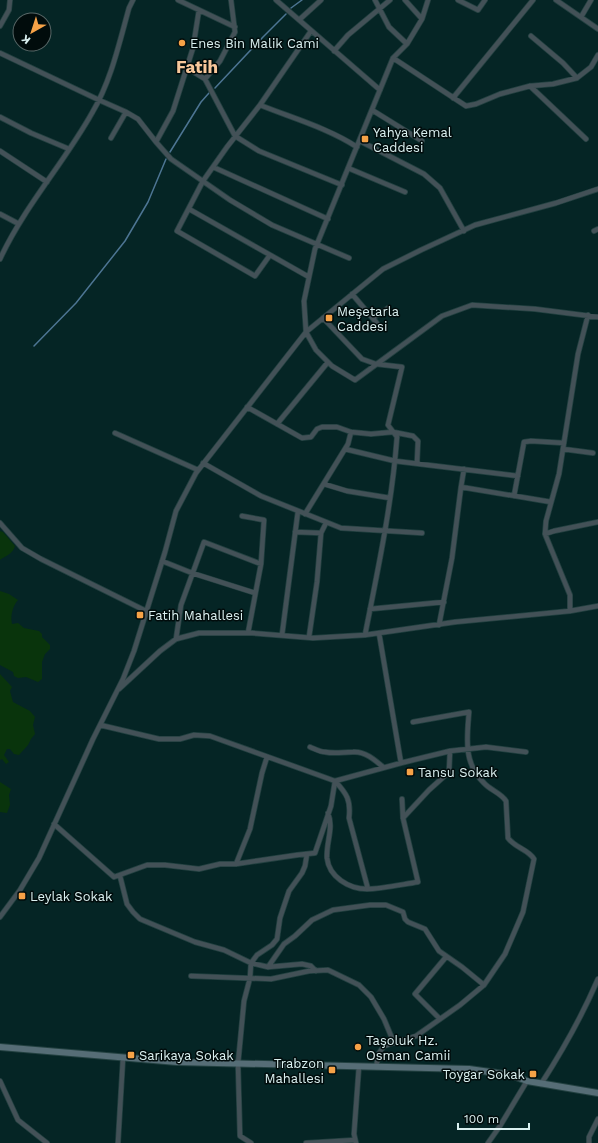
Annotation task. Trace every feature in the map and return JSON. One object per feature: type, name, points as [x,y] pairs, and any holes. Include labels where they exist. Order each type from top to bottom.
[{"type":"street","points":[[0,26],[9,10],[10,0]]},
{"type":"street","points":[[0,259],[19,224],[93,113],[113,66],[132,0]]},
{"type":"street","points":[[178,0],[235,27]]},
{"type":"street","points":[[205,79],[220,61],[235,32],[231,0]]},
{"type":"street","points":[[276,0],[380,90]]},
{"type":"street","points":[[299,20],[321,0]]},
{"type":"street","points":[[375,0],[389,27],[407,44]]},
{"type":"street","points":[[334,51],[348,35],[390,0]]},
{"type":"street","points":[[405,0],[422,19]]},
{"type":"street","points":[[428,0],[422,19],[407,44],[393,58],[317,245],[304,300],[306,332],[316,350],[332,366],[355,380],[442,316],[472,305],[535,309],[598,317]]},
{"type":"street","points":[[458,0],[478,10],[485,0]]},
{"type":"street","points":[[453,98],[533,0]]},
{"type":"street","points":[[556,0],[598,29]]},
{"type":"street","points":[[581,17],[591,0]]},
{"type":"street","points":[[156,142],[172,111],[187,68],[193,48],[199,10]]},
{"type":"street","points":[[270,255],[255,276],[177,231],[203,181],[235,136],[260,105],[311,31]]},
{"type":"street","points":[[531,36],[563,63],[577,78]]},
{"type":"street","points":[[0,53],[138,119],[171,159],[230,200],[272,225],[349,258]]},
{"type":"street","points":[[393,58],[466,106],[476,104],[500,94],[530,86],[553,84],[577,78],[591,67],[598,55]]},
{"type":"street","points":[[187,68],[205,79],[235,136],[259,151],[342,185]]},
{"type":"street","points":[[530,86],[586,139]]},
{"type":"street","points":[[260,105],[325,131],[348,141],[357,147]]},
{"type":"street","points":[[372,110],[422,141]]},
{"type":"street","points":[[111,138],[126,112]]},
{"type":"street","points":[[0,117],[31,133],[69,149]]},
{"type":"street","points":[[360,141],[424,174],[435,183],[440,188],[464,231]]},
{"type":"street","points":[[0,151],[47,182]]},
{"type":"street","points":[[213,167],[328,219]]},
{"type":"street","points":[[348,168],[405,192]]},
{"type":"street","points":[[0,917],[20,890],[39,858],[134,651],[176,511],[203,463],[306,332],[383,269],[421,250],[475,225],[556,203],[598,189]]},
{"type":"street","points":[[189,209],[309,277]]},
{"type":"street","points":[[0,214],[19,224]]},
{"type":"street","points":[[352,294],[381,328]]},
{"type":"street","points":[[373,318],[388,308]]},
{"type":"street","points":[[570,611],[570,595],[545,534],[546,521],[559,474],[578,354],[588,315]]},
{"type":"street","points":[[323,318],[362,359],[376,364],[402,367],[388,425],[397,437],[390,498],[365,634]]},
{"type":"street","points":[[277,424],[328,362]]},
{"type":"street","points":[[247,407],[302,438],[311,437],[317,429],[322,427],[337,426],[351,432],[371,434],[393,432],[413,436],[418,441],[417,463]]},
{"type":"street","points":[[305,514],[348,444],[351,432]]},
{"type":"street","points":[[115,433],[198,470]]},
{"type":"street","points":[[514,496],[524,442],[564,443]]},
{"type":"street","points":[[345,449],[395,461],[518,476]]},
{"type":"street","points":[[563,449],[593,453]]},
{"type":"street","points":[[203,463],[261,496],[341,528],[422,533]]},
{"type":"street","points":[[439,625],[452,558],[464,469]]},
{"type":"street","points":[[324,484],[347,491],[390,498]]},
{"type":"street","points":[[461,487],[551,502]]},
{"type":"street","points":[[282,636],[298,511]]},
{"type":"street","points":[[242,516],[264,520],[261,564],[248,633]]},
{"type":"street","points":[[309,637],[317,582],[321,533],[326,522]]},
{"type":"street","points":[[545,534],[598,522]]},
{"type":"street","points":[[0,523],[22,548],[41,559],[146,611]]},
{"type":"street","points":[[295,532],[321,533]]},
{"type":"street","points":[[176,639],[181,605],[204,542],[261,564]]},
{"type":"street","points":[[162,561],[192,573],[255,593]]},
{"type":"street","points":[[370,609],[444,602]]},
{"type":"street","points":[[116,692],[160,651],[176,639],[199,633],[248,633],[309,637],[365,634],[570,611],[598,606]]},
{"type":"street","points":[[378,633],[401,762]]},
{"type":"street","points":[[376,1067],[379,1053],[384,1046],[416,1036],[460,1005],[484,985],[505,954],[523,912],[534,859],[531,854],[511,842],[508,838],[506,801],[484,783],[468,758],[469,712],[413,722]]},
{"type":"street","points":[[100,725],[159,738],[180,739],[194,736],[210,736],[335,781],[344,792],[348,800],[350,808],[349,818],[368,889]]},
{"type":"street","points":[[310,746],[324,752],[339,754],[355,751],[374,759],[383,767]]},
{"type":"street","points":[[335,781],[401,762],[450,751],[486,747],[526,752]]},
{"type":"street","points":[[403,818],[429,790],[449,772],[450,751]]},
{"type":"street","points":[[236,864],[250,829],[267,757]]},
{"type":"street","points":[[54,824],[114,877],[147,865],[165,865],[199,869],[220,864],[236,864],[315,853],[328,813],[335,781]]},
{"type":"street","points":[[328,813],[331,820],[327,857],[332,871],[338,879],[354,887],[368,889],[418,882],[403,818],[402,799]]},
{"type":"street","points":[[251,1143],[240,1136],[238,1064],[244,1001],[250,978],[251,963],[257,955],[272,945],[276,939],[280,918],[289,891],[302,873],[307,854]]},
{"type":"street","points":[[120,876],[127,904],[140,919],[195,942],[224,950],[251,963],[268,967],[302,964],[311,966],[316,970]]},
{"type":"street","points":[[268,967],[284,944],[312,920],[333,910],[370,905],[386,906],[403,912],[405,919],[408,922],[425,929],[439,951],[484,985]]},
{"type":"street","points":[[440,1019],[415,994],[446,957]]},
{"type":"street","points":[[191,976],[271,979],[309,971],[328,970],[359,985],[371,997],[384,1019],[394,1043]]},
{"type":"street","points":[[541,1084],[586,1008],[598,979]]},
{"type":"street","points":[[0,1047],[177,1062],[469,1069],[511,1075],[541,1084],[598,1093]]},
{"type":"street","points":[[118,1143],[123,1058]]},
{"type":"street","points":[[306,1143],[356,1141],[354,1134],[359,1066]]},
{"type":"street","points":[[0,1081],[18,1120],[47,1143]]},
{"type":"street","points":[[488,1143],[527,1081]]},
{"type":"street","points":[[589,1143],[589,1137],[598,1119]]},
{"type":"green space","points":[[0,531],[3,532],[15,546],[11,553],[0,560]]},
{"type":"green space","points":[[0,591],[9,594],[18,600],[12,611],[12,624],[18,623],[24,628],[39,631],[42,634],[42,637],[50,645],[50,649],[45,654],[42,662],[42,679],[38,682],[26,677],[18,678],[14,676],[13,672],[0,665]]},
{"type":"green space","points":[[0,674],[12,687],[10,691],[13,702],[30,711],[35,717],[33,725],[35,734],[19,755],[14,754],[10,749],[7,749],[4,755],[9,762],[6,764],[2,759],[0,760]]},
{"type":"green space","points":[[0,782],[11,789],[9,795],[10,805],[7,813],[0,812]]},
{"type":"waterway","points":[[291,8],[302,0]]},
{"type":"waterway","points":[[215,88],[286,14]]},
{"type":"waterway","points":[[170,152],[201,102],[209,93]]},
{"type":"waterway","points":[[34,346],[76,303],[125,241],[148,202],[166,159]]},
{"type":"place","name":"Enes Bin Malik Cami","points":[[182,43]]},
{"type":"place","name":"Yahya Kemal Caddesi","points":[[365,139]]},
{"type":"place","name":"Meşetarla Caddesi","points":[[329,318]]},
{"type":"place","name":"Fatih Mahallesi","points":[[140,615]]},
{"type":"place","name":"Tansu Sokak","points":[[410,772]]},
{"type":"place","name":"Leylak Sokak","points":[[22,896]]},
{"type":"place","name":"Taşoluk Hz. Osman Camii","points":[[358,1047]]},
{"type":"place","name":"Sarikaya Sokak","points":[[131,1055]]},
{"type":"place","name":"Trabzon Mahallesi","points":[[332,1070]]},
{"type":"place","name":"Toygar Sokak","points":[[533,1074]]},
{"type":"district","name":"Fatih","points":[[197,67]]}]
